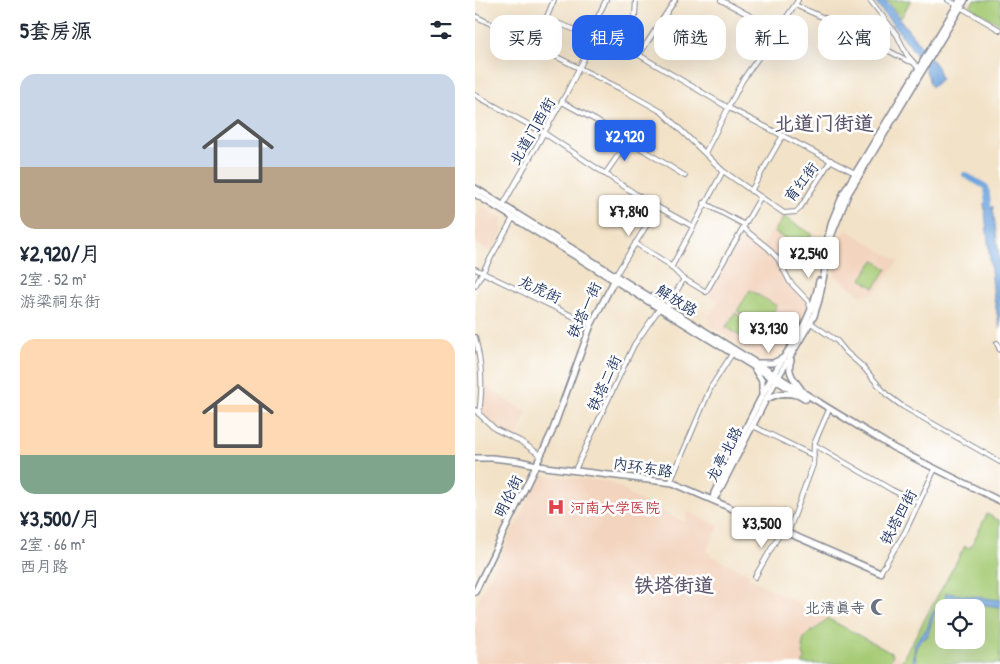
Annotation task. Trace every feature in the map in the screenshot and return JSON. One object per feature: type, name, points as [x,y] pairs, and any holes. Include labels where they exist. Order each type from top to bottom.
[{"type":"main road","name":"龙亭北路","points":[[791,353],[816,299],[831,224],[841,199],[959,4],[965,0]]},
{"type":"main road","name":"龙亭北路","points":[[713,500],[714,493],[775,378],[811,323],[819,300],[832,234],[844,200],[921,68]]},
{"type":"main road","name":"解放路","points":[[475,188],[659,309],[732,354],[752,364]]},
{"type":"main road","name":"解放路","points":[[475,194],[614,279],[666,308],[804,396],[894,448],[1000,502]]},
{"type":"main road","name":"铁塔一街","points":[[536,464],[589,324],[614,279]]},
{"type":"main road","name":"铁塔一街","points":[[536,464],[552,432],[591,325],[614,279]]},
{"type":"main road","points":[[791,353],[773,363],[752,364],[762,381],[764,400],[783,393],[804,396]]},
{"type":"main road","points":[[791,353],[789,364],[791,375],[804,396]]},
{"type":"main road","name":"解放路","points":[[804,396],[893,450],[1000,502]]},
{"type":"main road","name":"龙亭北路","points":[[713,500],[753,426],[764,400]]},
{"type":"main road","name":"内环东路","points":[[475,458],[497,458],[670,483],[880,573]]},
{"type":"main road","name":"明伦街","points":[[475,585],[536,464]]},
{"type":"main road","name":"明伦街","points":[[475,592],[536,464]]},
{"type":"street","points":[[548,15],[554,0]]},
{"type":"street","points":[[599,15],[606,0]]},
{"type":"street","points":[[635,15],[636,0]]},
{"type":"street","points":[[644,47],[675,0]]},
{"type":"street","points":[[721,0],[749,15]]},
{"type":"street","points":[[788,15],[798,0]]},
{"type":"street","points":[[870,0],[897,35],[904,51],[921,68]]},
{"type":"street","points":[[948,0],[959,4],[1000,30]]},
{"type":"street","points":[[795,5],[838,24],[913,62]]},
{"type":"street","name":"育红街","points":[[475,16],[490,24]]},
{"type":"street","points":[[644,58],[727,107],[855,173]]},
{"type":"street","name":"育红街","points":[[562,60],[662,112],[723,171],[784,213],[796,212],[831,160]]},
{"type":"street","name":"北道门西街","points":[[503,205],[562,102],[583,60]]},
{"type":"street","points":[[705,153],[727,107],[757,60]]},
{"type":"street","points":[[475,95],[544,133],[605,174],[692,226]]},
{"type":"street","points":[[562,102],[629,140],[685,176]]},
{"type":"street","points":[[751,191],[783,135]]},
{"type":"street","points":[[605,174],[629,140]]},
{"type":"street","points":[[671,268],[704,203],[723,171]]},
{"type":"street","name":"育红街","points":[[684,279],[705,292],[761,198]]},
{"type":"street","points":[[704,203],[744,227],[768,248],[778,259],[790,282],[810,303],[811,311]]},
{"type":"street","points":[[614,279],[658,207]]},
{"type":"street","points":[[475,286],[513,218]]},
{"type":"street","points":[[635,243],[667,263],[684,279],[666,308]]},
{"type":"street","name":"龙虎街","points":[[475,270],[589,324]]},
{"type":"street","name":"铁塔二街","points":[[575,470],[634,345],[659,309]]},
{"type":"street","points":[[811,323],[837,341],[886,394],[902,406],[1000,462]]},
{"type":"street","points":[[475,337],[483,380],[479,414]]},
{"type":"street","points":[[997,343],[1000,350]]},
{"type":"street","points":[[670,483],[711,387],[732,354]]},
{"type":"street","points":[[475,410],[495,428],[520,441],[539,454]]},
{"type":"street","points":[[788,533],[813,465],[815,456],[814,444],[828,412]]},
{"type":"street","points":[[753,426],[815,456]]},
{"type":"street","points":[[814,444],[892,490],[919,503]]},
{"type":"street","name":"铁塔四街","points":[[880,573],[905,532],[934,471]]},
{"type":"street","points":[[755,577],[782,530]]},
{"type":"shaded area","points":[[482,206],[504,220],[500,226],[504,229],[491,252],[475,243],[475,221]]},
{"type":"shaded area","points":[[781,215],[812,234],[802,250],[794,245],[783,251],[779,256],[777,254],[774,258],[780,264],[789,285],[808,303],[800,321],[777,356],[767,359],[762,358],[707,324],[710,318],[708,317],[718,301],[707,294],[744,232],[763,246]]},
{"type":"shaded area","points":[[847,230],[898,261],[875,293],[860,295],[834,275],[841,236]]},
{"type":"shaded area","points":[[485,385],[528,412],[516,437],[495,426],[481,412]]},
{"type":"shaded area","points":[[544,475],[609,482],[630,493],[629,495],[684,522],[689,512],[719,526],[707,551],[711,556],[750,574],[749,578],[903,659],[900,664],[475,664],[475,607],[537,481]]},
{"type":"green space","points":[[887,0],[911,0],[901,18]]},
{"type":"green space","points":[[974,0],[1000,0],[1000,24],[970,7]]},
{"type":"green space","points":[[784,217],[812,234],[802,250],[774,232]]},
{"type":"green space","points":[[874,260],[887,269],[874,288],[861,279]]},
{"type":"green space","points":[[750,290],[777,306],[763,327],[737,311]]},
{"type":"green space","points":[[735,313],[763,331],[754,345],[726,327]]},
{"type":"green space","points":[[987,514],[1000,521],[1000,664],[900,664],[935,600],[935,649],[985,649],[985,599],[936,599],[965,546],[970,548]]},
{"type":"green space","points":[[827,618],[893,654],[890,664],[802,664],[805,659],[802,650],[805,637]]},
{"type":"water","points":[[873,0],[885,0],[937,67],[941,79],[932,87],[923,65],[890,21],[890,15],[885,15]]},
{"type":"water","points":[[984,203],[993,207],[1000,265],[1000,329],[994,298]]},
{"type":"water","points":[[946,593],[1000,600],[1000,607],[985,605],[985,599],[945,599]]},
{"type":"water","points":[[935,610],[927,637],[916,647],[916,664],[913,664],[915,643],[928,627],[930,618]]},
{"type":"waterway","points":[[965,175],[986,187],[989,212]]},
{"type":"place","name":"河南大学医院","points":[[556,507]]},
{"type":"place","name":"北清真寺","points":[[879,607]]},
{"type":"district","name":"北道门街道","points":[[824,122]]},
{"type":"district","name":"铁塔街道","points":[[674,584]]}]
